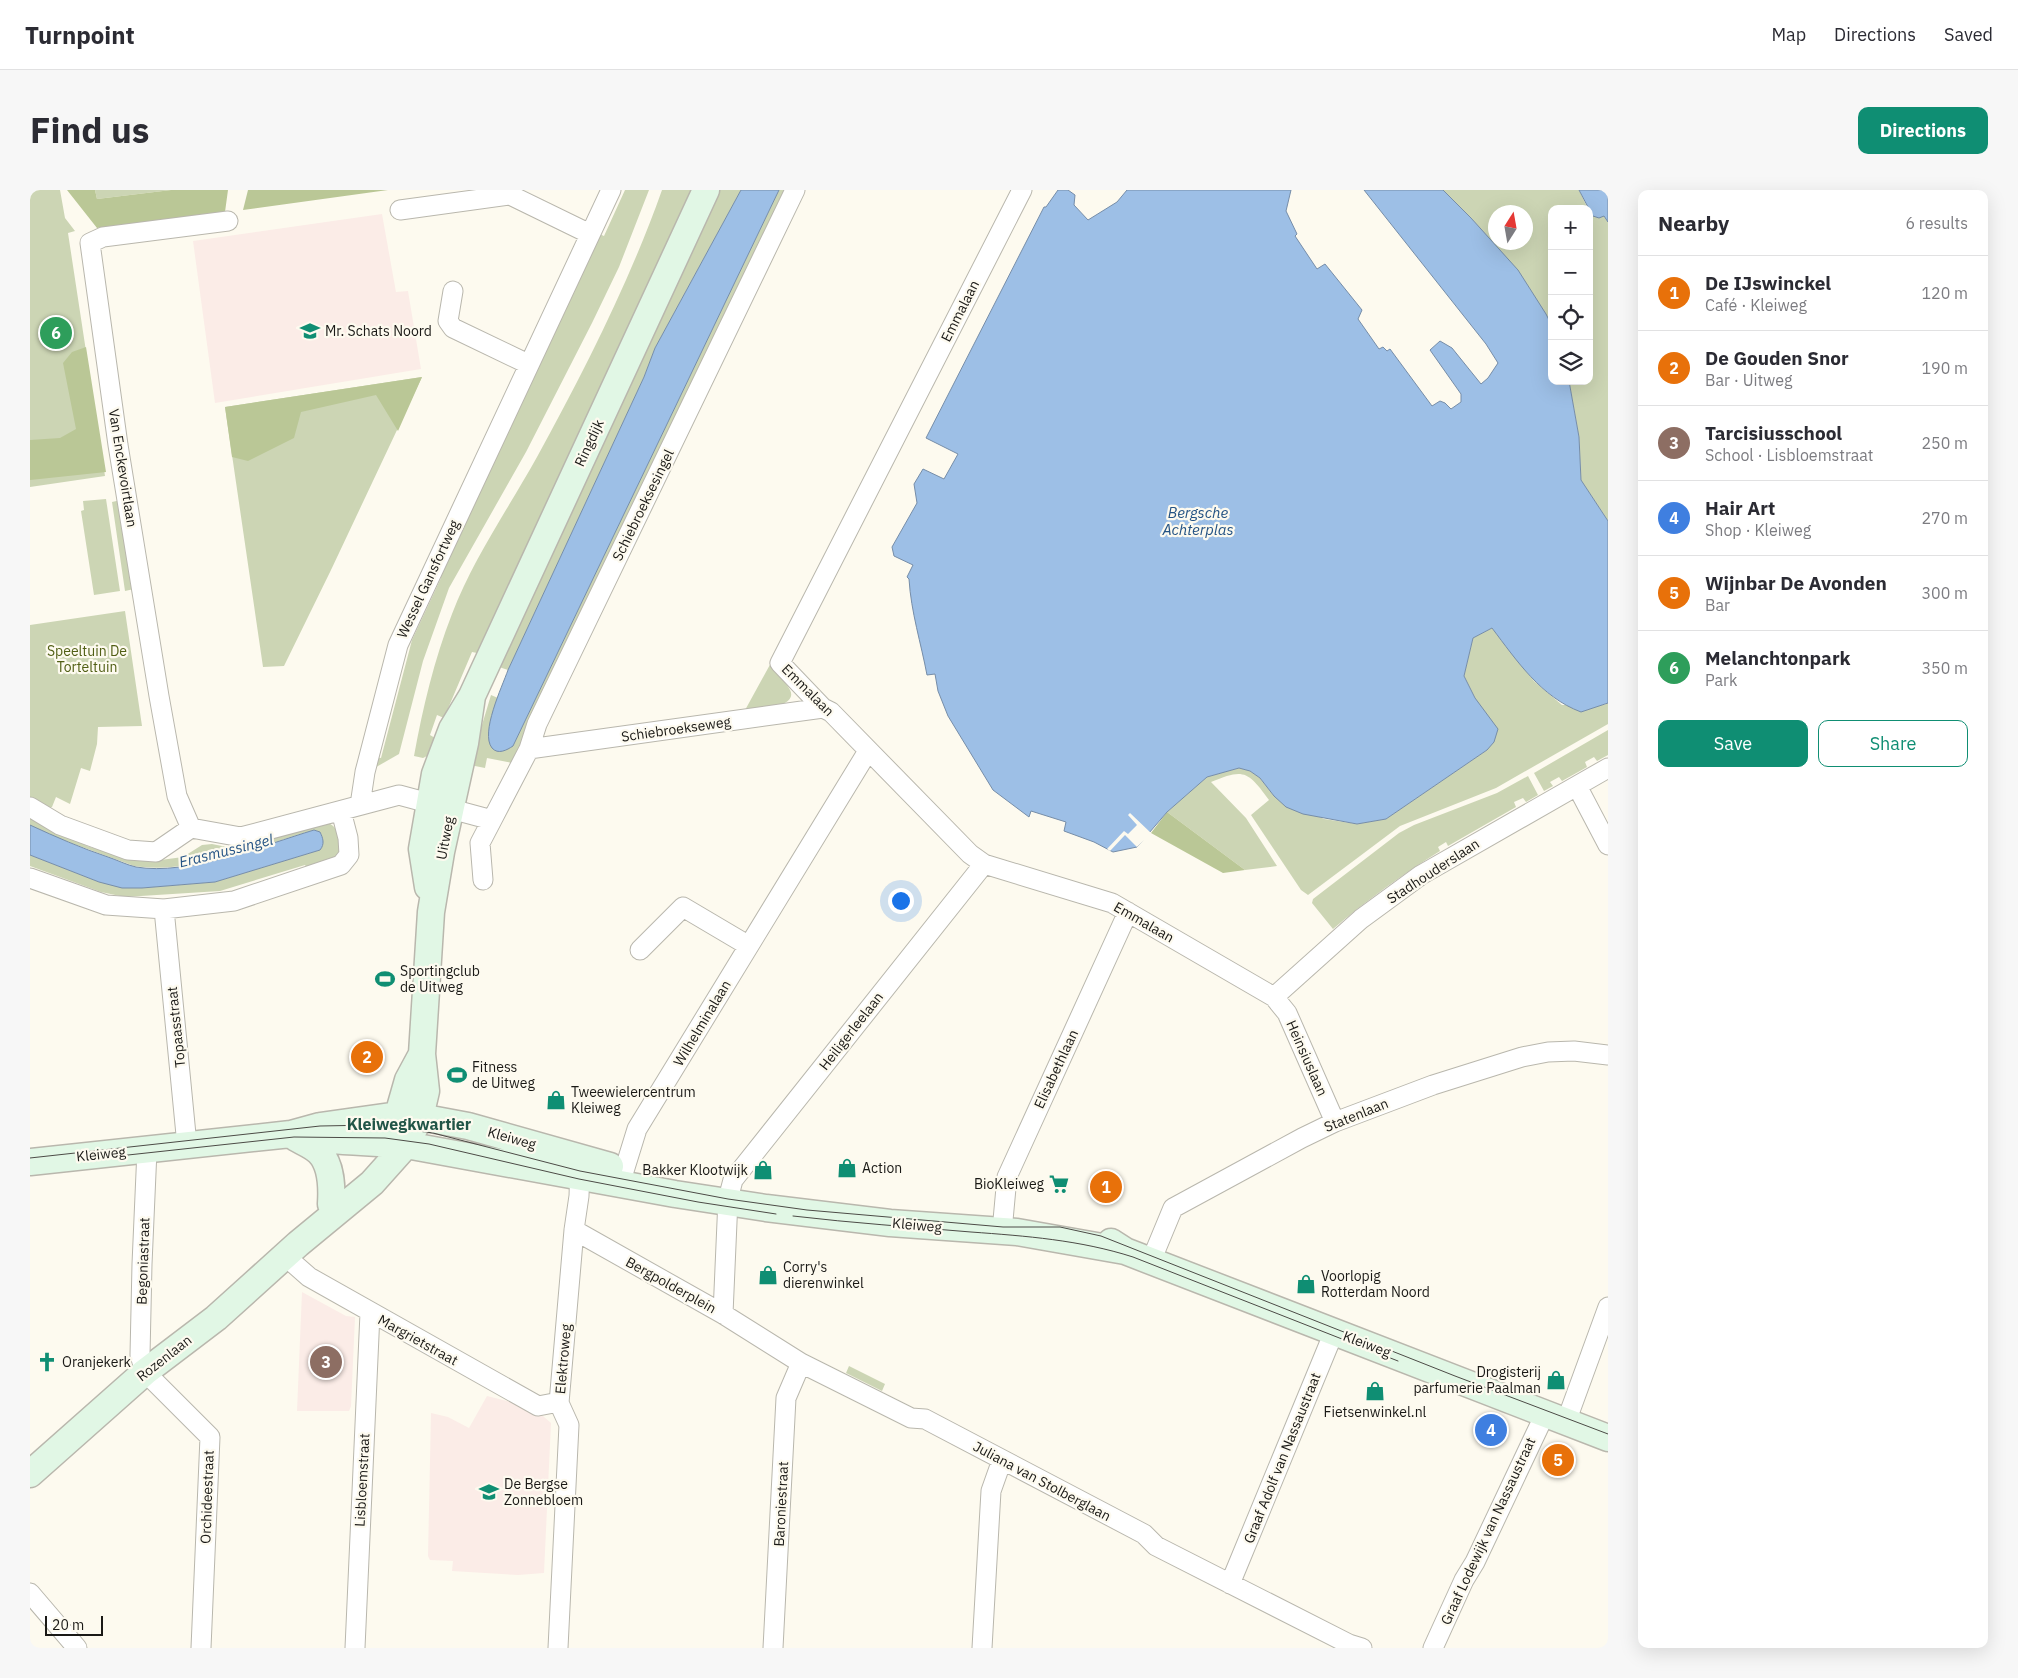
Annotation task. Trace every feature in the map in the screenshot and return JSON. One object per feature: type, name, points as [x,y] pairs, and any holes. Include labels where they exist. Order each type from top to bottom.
[{"type":"street","name":"Wessel Gansfortweg","points":[[360,805],[365,772],[398,645],[610,190]]},
{"type":"street","name":"Ringdijk","points":[[439,806],[464,743],[472,696],[706,190]]},
{"type":"street","name":"Schiebroeksesingel","points":[[492,820],[529,749],[537,724],[795,190]]},
{"type":"street","name":"Emmalaan","points":[[1022,190],[780,663],[823,708],[831,712],[970,854],[984,864],[1112,903],[1274,997]]},
{"type":"street","points":[[400,210],[510,195],[590,234]]},
{"type":"street","name":"Van Enckevoirtlaan","points":[[191,828],[177,796],[159,696],[117,436],[90,243],[103,237],[228,222]]},
{"type":"street","points":[[453,291],[448,322],[453,328],[528,364]]},
{"type":"street","name":"Schiebroekseweg","points":[[529,749],[823,708]]},
{"type":"street","name":"Wilhelminalaan","points":[[622,1177],[637,1129],[868,751]]},
{"type":"street","name":"Stadhouderslaan","points":[[1274,997],[1362,919],[1421,876],[1608,768]]},
{"type":"street","points":[[1577,786],[1608,846]]},
{"type":"street","points":[[30,807],[60,825],[128,850],[156,852],[191,828],[241,836],[399,795],[439,806]]},
{"type":"street","name":"Uitweg","points":[[394,1144],[409,1116],[426,1091],[422,1054],[439,806],[492,820]]},
{"type":"street","points":[[30,878],[106,905],[164,909],[234,901],[341,865],[349,855],[348,838],[341,811]]},
{"type":"street","points":[[483,880],[480,843],[492,820]]},
{"type":"street","name":"Heiligerleelaan","points":[[728,1203],[733,1180],[984,864]]},
{"type":"street","points":[[640,950],[683,907],[749,946]]},
{"type":"street","name":"Topaasstraat","points":[[164,909],[188,1145]]},
{"type":"street","name":"Elisabethlaan","points":[[1010,1232],[1007,1177],[1128,912]]},
{"type":"street","name":"Heinsiuslaan","points":[[1274,997],[1287,1013],[1335,1122]]},
{"type":"street","name":"Statenlaan","points":[[1151,1261],[1174,1208],[1335,1122],[1432,1085],[1522,1057],[1548,1052],[1574,1051],[1608,1055]]},
{"type":"street","name":"Kleiweg","points":[[30,1162],[291,1134],[320,1126],[409,1116],[468,1126],[580,1166],[622,1177],[686,1186],[728,1203],[890,1223],[1010,1232],[1126,1251],[1608,1438]]},
{"type":"street","points":[[291,1134],[318,1151],[326,1160],[332,1188],[331,1204]]},
{"type":"street","name":"Kleiweg","points":[[291,1134],[332,1141],[394,1144],[528,1168],[580,1166]]},
{"type":"street","name":"Rozenlaan","points":[[292,1250],[331,1204],[394,1144]]},
{"type":"street","name":"Rozenlaan","points":[[30,1474],[145,1372],[216,1318],[292,1250],[372,1183],[394,1144]]},
{"type":"street","name":"Begoniastraat","points":[[145,1372],[140,1356],[147,1150]]},
{"type":"street","name":"Elektroweg","points":[[558,1648],[568,1425],[559,1402],[574,1230],[579,1196],[580,1166]]},
{"type":"street","name":"Bergpolderplein","points":[[574,1230],[723,1314],[728,1203]]},
{"type":"street","name":"Margrietstraat","points":[[292,1250],[309,1277],[370,1313],[538,1406],[559,1402]]},
{"type":"street","name":"Graaf Lodewijk van Nassaustraat","points":[[1433,1648],[1464,1580],[1555,1418],[1608,1306]]},
{"type":"street","name":"Lisbloemstraat","points":[[355,1648],[370,1313]]},
{"type":"street","name":"Juliana van Stolberglaan","points":[[723,1314],[801,1363],[910,1418],[925,1419],[1144,1534],[1156,1546],[1349,1644],[1362,1648]]},
{"type":"street","name":"Graaf Adolf van Nassaustraat","points":[[1230,1584],[1334,1332]]},
{"type":"street","name":"Baroniestraat","points":[[773,1648],[786,1398],[801,1363]]},
{"type":"street","name":"Orchideestraat","points":[[145,1372],[210,1437],[202,1648]]},
{"type":"street","points":[[982,1648],[991,1491],[1002,1460]]},
{"type":"street","points":[[30,1593],[77,1648]]},
{"type":"shaded area","name":"Mr. Schats Noord","points":[[382,214],[396,292],[408,291],[421,369],[215,403],[193,241]]},
{"type":"shaded area","points":[[302,1292],[346,1316],[355,1317],[351,1406],[349,1411],[297,1411]]},
{"type":"shaded area","name":"De Bergse Zonnebloem","points":[[487,1396],[523,1405],[543,1416],[551,1423],[544,1573],[518,1575],[452,1571],[453,1561],[430,1560],[428,1556],[431,1413],[448,1417],[469,1428]]},
{"type":"green space","points":[[30,190],[60,190],[65,218],[75,231],[68,233],[105,476],[30,487]]},
{"type":"green space","points":[[67,190],[95,190],[97,199],[171,190],[228,190],[225,212],[97,228]]},
{"type":"green space","points":[[95,190],[171,190],[97,199]]},
{"type":"green space","points":[[248,190],[388,190],[243,210]]},
{"type":"green space","points":[[625,190],[649,190],[619,267],[526,452],[449,588],[423,661],[399,754],[371,770],[374,757],[381,758],[412,640],[441,578],[435,574],[597,233],[604,236]]},
{"type":"green space","points":[[662,190],[696,190],[477,653],[472,652],[444,718],[437,715],[430,735],[435,738],[429,755],[423,758],[414,756],[434,666],[460,594],[480,554],[537,457],[589,359],[635,259]]},
{"type":"green space","points":[[719,190],[741,190],[655,348],[644,377],[508,670],[496,666],[502,649]]},
{"type":"green space","points":[[779,190],[789,190],[512,763],[487,758],[485,768],[470,765],[491,695],[498,698],[488,738],[513,746]]},
{"type":"green space","points":[[1443,190],[1579,190],[1586,205],[1548,205],[1548,319],[1528,286],[1498,250],[1533,250],[1533,205],[1488,205],[1488,238]]},
{"type":"green space","points":[[1593,215],[1604,216],[1608,222],[1608,521],[1581,480],[1579,437],[1570,385],[1593,385]]},
{"type":"green space","points":[[86,347],[106,472],[30,480],[30,440],[60,438],[76,429],[63,363],[72,352]]},
{"type":"green space","points":[[422,377],[284,666],[263,667],[225,407]]},
{"type":"green space","points":[[422,377],[398,431],[376,395],[301,412],[294,438],[248,461],[232,457],[225,407]]},
{"type":"green space","points":[[106,499],[120,591],[94,595],[81,511],[84,510],[83,501]]},
{"type":"green space","points":[[121,500],[134,589],[125,591],[112,502]]},
{"type":"green space","name":"Speeltuin De Torteltuin","points":[[125,611],[142,726],[98,727],[97,744],[90,771],[81,768],[70,804],[56,797],[52,807],[49,808],[56,828],[87,846],[137,861],[153,861],[183,857],[202,845],[212,844],[232,848],[324,822],[335,828],[343,846],[334,861],[308,870],[305,865],[220,891],[125,897],[101,892],[30,866],[30,855],[99,882],[142,888],[215,882],[320,850],[323,846],[320,832],[314,830],[202,863],[156,868],[134,866],[60,839],[30,839],[30,625]]},
{"type":"green space","points":[[1492,628],[1534,681],[1562,705],[1604,705],[1608,703],[1608,724],[1496,788],[1400,826],[1308,895],[1301,890],[1251,815],[1269,800],[1250,778],[1238,774],[1211,782],[1246,818],[1277,866],[1245,870],[1167,812],[1207,777],[1239,768],[1250,771],[1260,778],[1274,796],[1324,819],[1357,824],[1386,819],[1487,750],[1475,698],[1464,676],[1473,638]]},
{"type":"green space","points":[[772,661],[777,674],[788,686],[791,696],[788,701],[774,707],[744,712]]},
{"type":"green space","points":[[1608,730],[1608,755],[1597,761],[1594,757],[1585,762],[1587,767],[1562,781],[1559,777],[1550,782],[1553,786],[1544,791],[1534,773]]},
{"type":"green space","points":[[1528,776],[1538,795],[1526,802],[1523,798],[1514,802],[1516,807],[1448,846],[1446,842],[1438,847],[1440,851],[1385,888],[1333,929],[1312,903],[1313,899],[1399,833],[1414,825],[1497,793]]},
{"type":"green space","points":[[1167,812],[1245,870],[1223,873],[1151,833]]},
{"type":"green space","points":[[849,1366],[885,1384],[882,1391],[846,1373]]},
{"type":"water","points":[[741,190],[779,190],[513,746],[502,751],[494,750],[489,741],[490,721],[508,670],[644,377],[655,348]]},
{"type":"water","name":"Bergsche Achterplas","points":[[1058,190],[1068,190],[1075,195],[1074,205],[1088,220],[1117,202],[1127,190],[1291,190],[1286,211],[1297,234],[1295,236],[1317,269],[1325,264],[1362,310],[1358,319],[1379,349],[1383,347],[1387,351],[1390,349],[1432,406],[1440,401],[1451,409],[1461,402],[1461,394],[1430,350],[1440,341],[1452,348],[1481,384],[1488,378],[1498,363],[1486,344],[1364,190],[1443,190],[1488,237],[1488,250],[1500,250],[1518,270],[1548,318],[1548,385],[1570,385],[1579,437],[1581,480],[1608,521],[1608,703],[1581,712],[1554,697],[1531,677],[1492,628],[1473,638],[1464,676],[1475,698],[1498,729],[1494,742],[1487,750],[1386,819],[1357,824],[1303,814],[1286,807],[1274,796],[1260,778],[1250,771],[1239,768],[1207,777],[1167,812],[1137,847],[1113,852],[1094,842],[1064,831],[1066,822],[1031,811],[1029,817],[993,790],[948,716],[938,691],[935,674],[927,675],[914,615],[909,579],[907,577],[913,565],[894,556],[892,547],[917,503],[914,484],[923,469],[944,479],[958,454],[926,438],[1044,207],[1046,207]]},
{"type":"water","points":[[1579,190],[1608,190],[1608,222],[1604,216],[1599,218],[1593,216],[1593,205],[1587,205]]},
{"type":"water","points":[[30,825],[129,865],[157,869],[226,858],[314,830],[320,832],[323,843],[320,850],[215,882],[122,888],[99,882],[30,855]]},
{"type":"pier","points":[[1130,813],[1151,833],[1137,847],[1125,835],[1110,851],[1107,849],[1124,831],[1128,834],[1137,825],[1128,815]]},
{"type":"tram line","points":[[30,1158],[320,1126],[374,1125],[433,1133],[580,1171],[728,1199],[807,1210],[1003,1227],[1060,1227],[1101,1236],[1455,1376],[1608,1434]]},
{"type":"tram line","points":[[82,1160],[294,1137],[385,1138],[429,1144],[579,1179],[698,1202],[776,1214]]},
{"type":"tram line","points":[[793,1216],[1032,1237],[1093,1246],[1133,1257],[1398,1361]]},
{"type":"place","name":"Mr. Schats Noord","points":[[310,331]]},
{"type":"place","name":"Melanchtonpark","points":[[56,333]]},
{"type":"place","name":"Sportingclub de Uitweg","points":[[385,979]]},
{"type":"place","name":"De Gouden Snor","points":[[367,1057]]},
{"type":"place","name":"Fitness de Uitweg","points":[[457,1075]]},
{"type":"place","name":"Tweewielercentrum Kleiweg","points":[[556,1100]]},
{"type":"place","name":"Action","points":[[847,1168]]},
{"type":"place","name":"Bakker Klootwijk","points":[[763,1170]]},
{"type":"place","name":"BioKleiweg","points":[[1059,1184]]},
{"type":"place","name":"De IJswinckel","points":[[1106,1187]]},
{"type":"place","name":"Corry's dierenwinkel","points":[[768,1275]]},
{"type":"place","name":"Voorlopig Rotterdam Noord","points":[[1306,1284]]},
{"type":"place","name":"Oranjekerk","points":[[47,1362]]},
{"type":"place","name":"Tarcisiusschool","points":[[326,1362]]},
{"type":"place","name":"Drogisterij parfumerie Paalman","points":[[1556,1380]]},
{"type":"place","name":"Fietsenwinkel.nl","points":[[1375,1391]]},
{"type":"place","name":"Hair Art","points":[[1491,1430]]},
{"type":"place","name":"Wijnbar De Avonden","points":[[1558,1460]]},
{"type":"place","name":"De Bergse Zonnebloem","points":[[489,1492]]},
{"type":"district","name":"Kleiwegkwartier","points":[[409,1124]]},
{"type":"water label","name":"Erasmussingel","points":[[226,851]]}]
